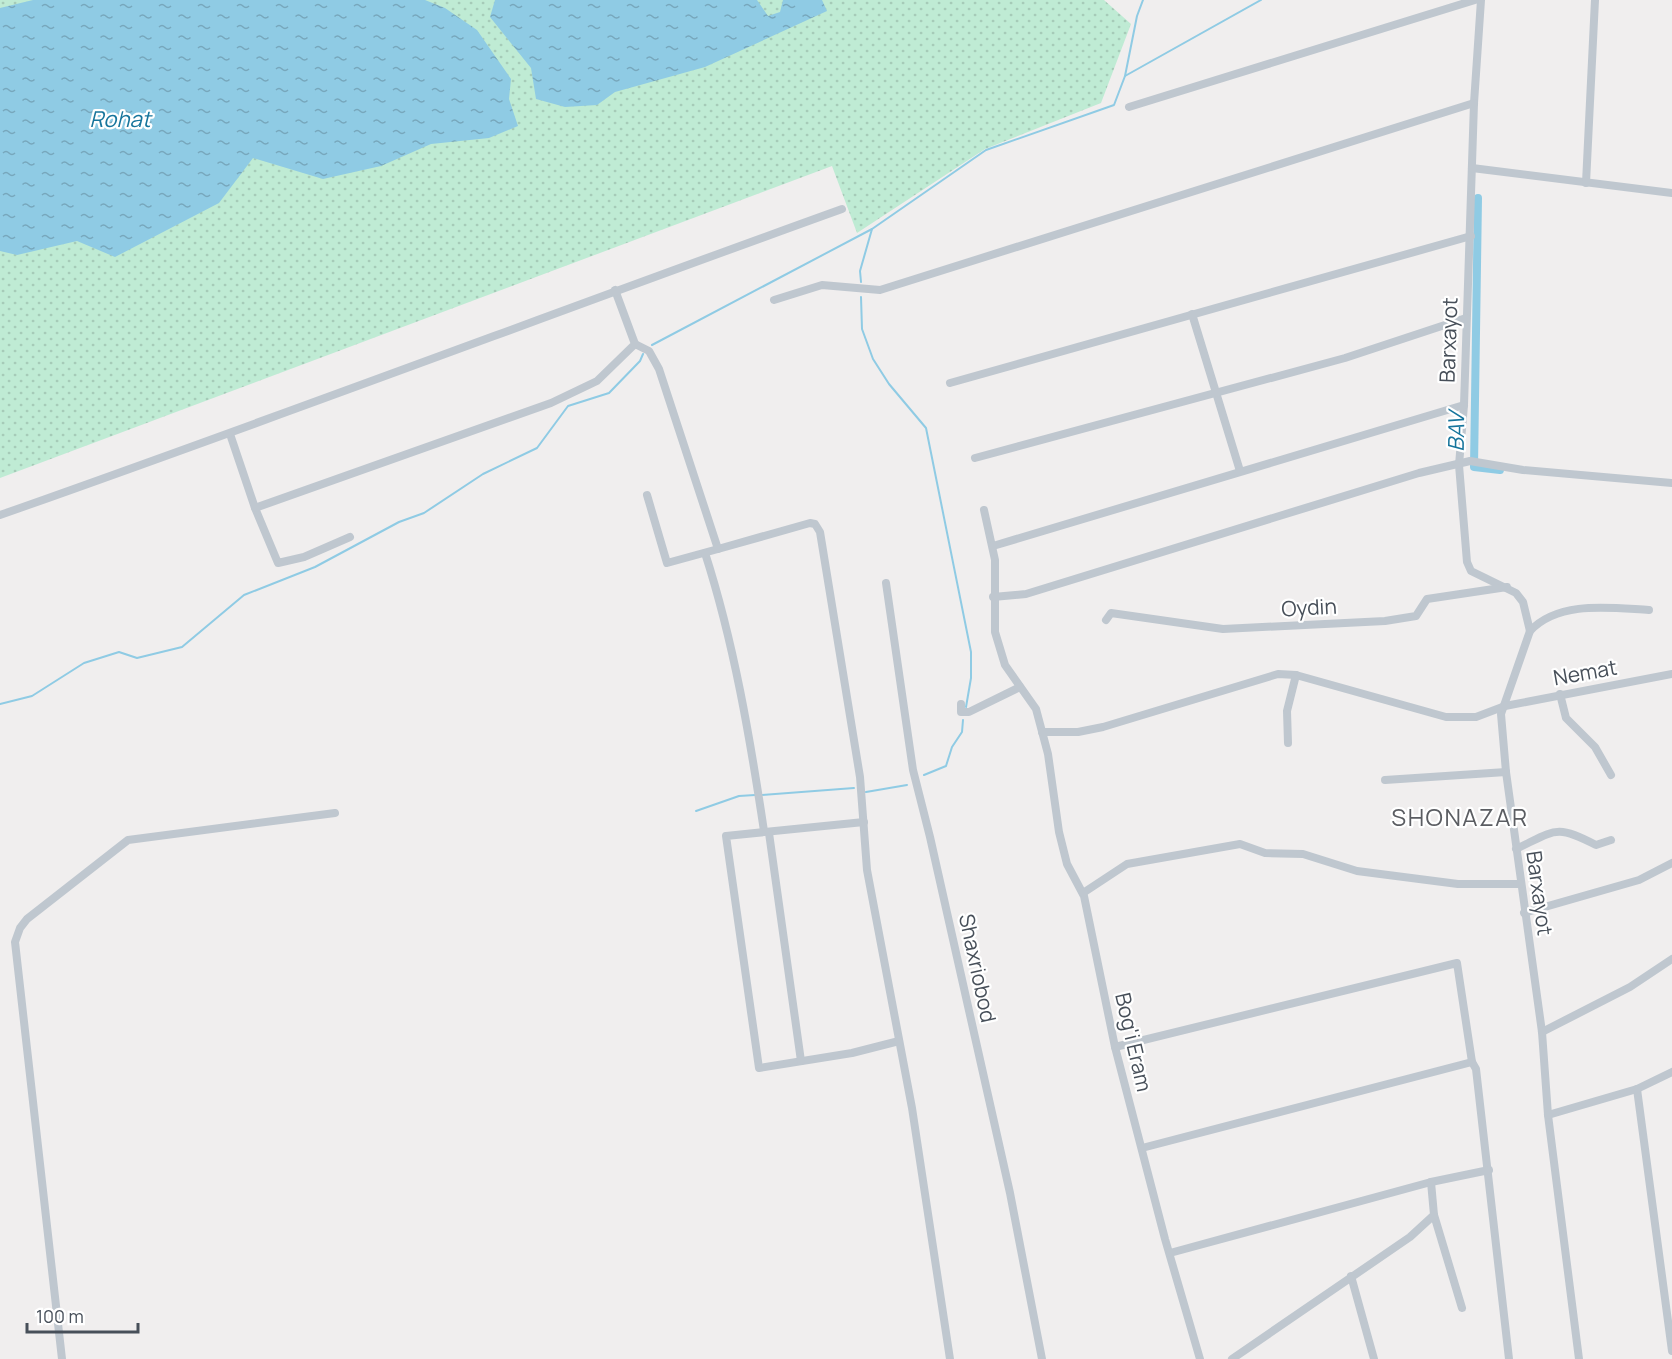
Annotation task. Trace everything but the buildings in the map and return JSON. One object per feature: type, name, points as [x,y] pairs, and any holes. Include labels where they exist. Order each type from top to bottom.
[{"type":"street","points":[[1129,107],[1475,0]]},
{"type":"street","name":"Barxayot","points":[[1481,0],[1474,104],[1464,405],[1459,465],[1467,562],[1472,571],[1508,587]]},
{"type":"street","points":[[1586,183],[1595,0]]},
{"type":"street","points":[[774,300],[822,285],[880,290],[1474,104]]},
{"type":"street","points":[[1472,168],[1672,193]]},
{"type":"street","points":[[0,515],[230,434],[615,290],[842,209]]},
{"type":"street","points":[[950,383],[1471,236]]},
{"type":"street","points":[[615,290],[635,344],[649,351],[659,369],[718,549]]},
{"type":"street","points":[[1192,314],[1240,471]]},
{"type":"street","points":[[975,458],[1345,358],[1466,318]]},
{"type":"street","points":[[255,508],[551,403],[597,381],[635,344]]},
{"type":"street","points":[[993,546],[1464,405]]},
{"type":"street","points":[[230,434],[255,508],[278,562],[304,557],[350,537]]},
{"type":"street","points":[[993,597],[1026,594],[1419,473],[1474,462],[1523,470],[1672,483]]},
{"type":"street","points":[[647,495],[667,563],[810,523],[819,528],[860,777],[867,870],[899,1041],[950,1359]]},
{"type":"street","name":"Bog'i Eram","points":[[984,510],[993,546],[995,632],[1005,664],[1036,709],[1064,853],[1067,864],[1083,893],[1115,1047],[1200,1359]]},
{"type":"street","points":[[705,553],[717,590],[758,789],[801,1061]]},
{"type":"street","name":"Shaxriobod","points":[[886,583],[913,770],[1010,1193],[1042,1359]]},
{"type":"street","points":[[1508,587],[1523,602],[1530,631],[1548,617],[1583,609],[1649,610]]},
{"type":"street","name":"Oydin","points":[[1106,620],[1111,614],[1223,629],[1385,621],[1416,616],[1427,599],[1508,587]]},
{"type":"street","name":"Barxayot","points":[[1530,631],[1501,714],[1520,884],[1542,1032],[1548,1115],[1579,1359]]},
{"type":"street","points":[[1042,732],[1078,732],[1103,727],[1278,674],[1296,675],[1287,711],[1288,743]]},
{"type":"street","name":"Nemat","points":[[1296,675],[1446,717],[1476,717],[1505,706],[1672,674]]},
{"type":"street","points":[[961,704],[961,712],[969,712],[1020,687]]},
{"type":"street","points":[[1560,694],[1566,718],[1592,742],[1611,775]]},
{"type":"street","points":[[1385,780],[1506,772]]},
{"type":"street","points":[[62,1359],[15,942],[20,928],[27,919],[128,840],[335,813]]},
{"type":"street","points":[[864,822],[726,836],[759,1068],[852,1053],[899,1041]]},
{"type":"street","points":[[1516,849],[1555,831],[1570,831],[1596,845],[1611,840]]},
{"type":"street","points":[[1083,893],[1128,864],[1240,844],[1265,853],[1304,854],[1357,871],[1458,884],[1520,884]]},
{"type":"street","points":[[1524,913],[1639,880],[1672,863]]},
{"type":"street","points":[[1542,1032],[1630,987],[1672,959]]},
{"type":"street","points":[[1115,1047],[1456,963],[1472,1062],[1476,1069],[1509,1359]]},
{"type":"street","points":[[1142,1148],[1472,1062]]},
{"type":"street","points":[[1548,1115],[1637,1089],[1672,1072]]},
{"type":"street","points":[[1637,1089],[1672,1351]]},
{"type":"street","points":[[1170,1253],[1431,1182],[1489,1170]]},
{"type":"street","points":[[1431,1182],[1434,1215],[1462,1308]]},
{"type":"street","points":[[1232,1359],[1410,1237],[1434,1215]]},
{"type":"street","points":[[1351,1276],[1374,1359]]},
{"type":"green space","points":[[0,0],[1104,0],[1131,24],[1101,103],[985,149],[857,233],[832,166],[0,478]]},
{"type":"water","name":"Rohat","points":[[33,0],[425,0],[445,8],[477,30],[511,79],[509,99],[518,126],[489,138],[431,144],[381,166],[323,179],[253,158],[219,203],[115,257],[77,241],[17,255],[0,251],[0,8]]},
{"type":"water","points":[[495,0],[757,0],[768,16],[780,12],[783,0],[822,0],[827,11],[705,67],[615,92],[597,105],[565,107],[536,99],[531,68],[490,17]]},
{"type":"waterway","points":[[652,345],[872,229],[986,150],[1114,105],[1125,76],[1137,16],[1143,0]]},
{"type":"waterway","points":[[1125,76],[1261,0]]},
{"type":"waterway","name":"BAV","points":[[1478,198],[1474,467],[1500,470]]},
{"type":"waterway","points":[[861,282],[860,271],[872,229]]},
{"type":"waterway","points":[[861,297],[862,329],[873,359],[889,384],[926,428],[971,652],[971,678],[966,707]]},
{"type":"waterway","points":[[0,704],[32,696],[84,663],[119,652],[137,658],[182,647],[244,595],[315,567],[399,522],[424,513],[483,474],[537,448],[568,406],[609,393],[640,361],[643,354]]},
{"type":"waterway","points":[[924,775],[946,766],[952,747],[962,732],[963,720]]},
{"type":"waterway","points":[[866,792],[907,785]]},
{"type":"waterway","points":[[761,795],[854,788]]},
{"type":"waterway","points":[[696,811],[739,796],[755,795]]},
{"type":"district","name":"SHONAZAR","points":[[1460,816]]}]
